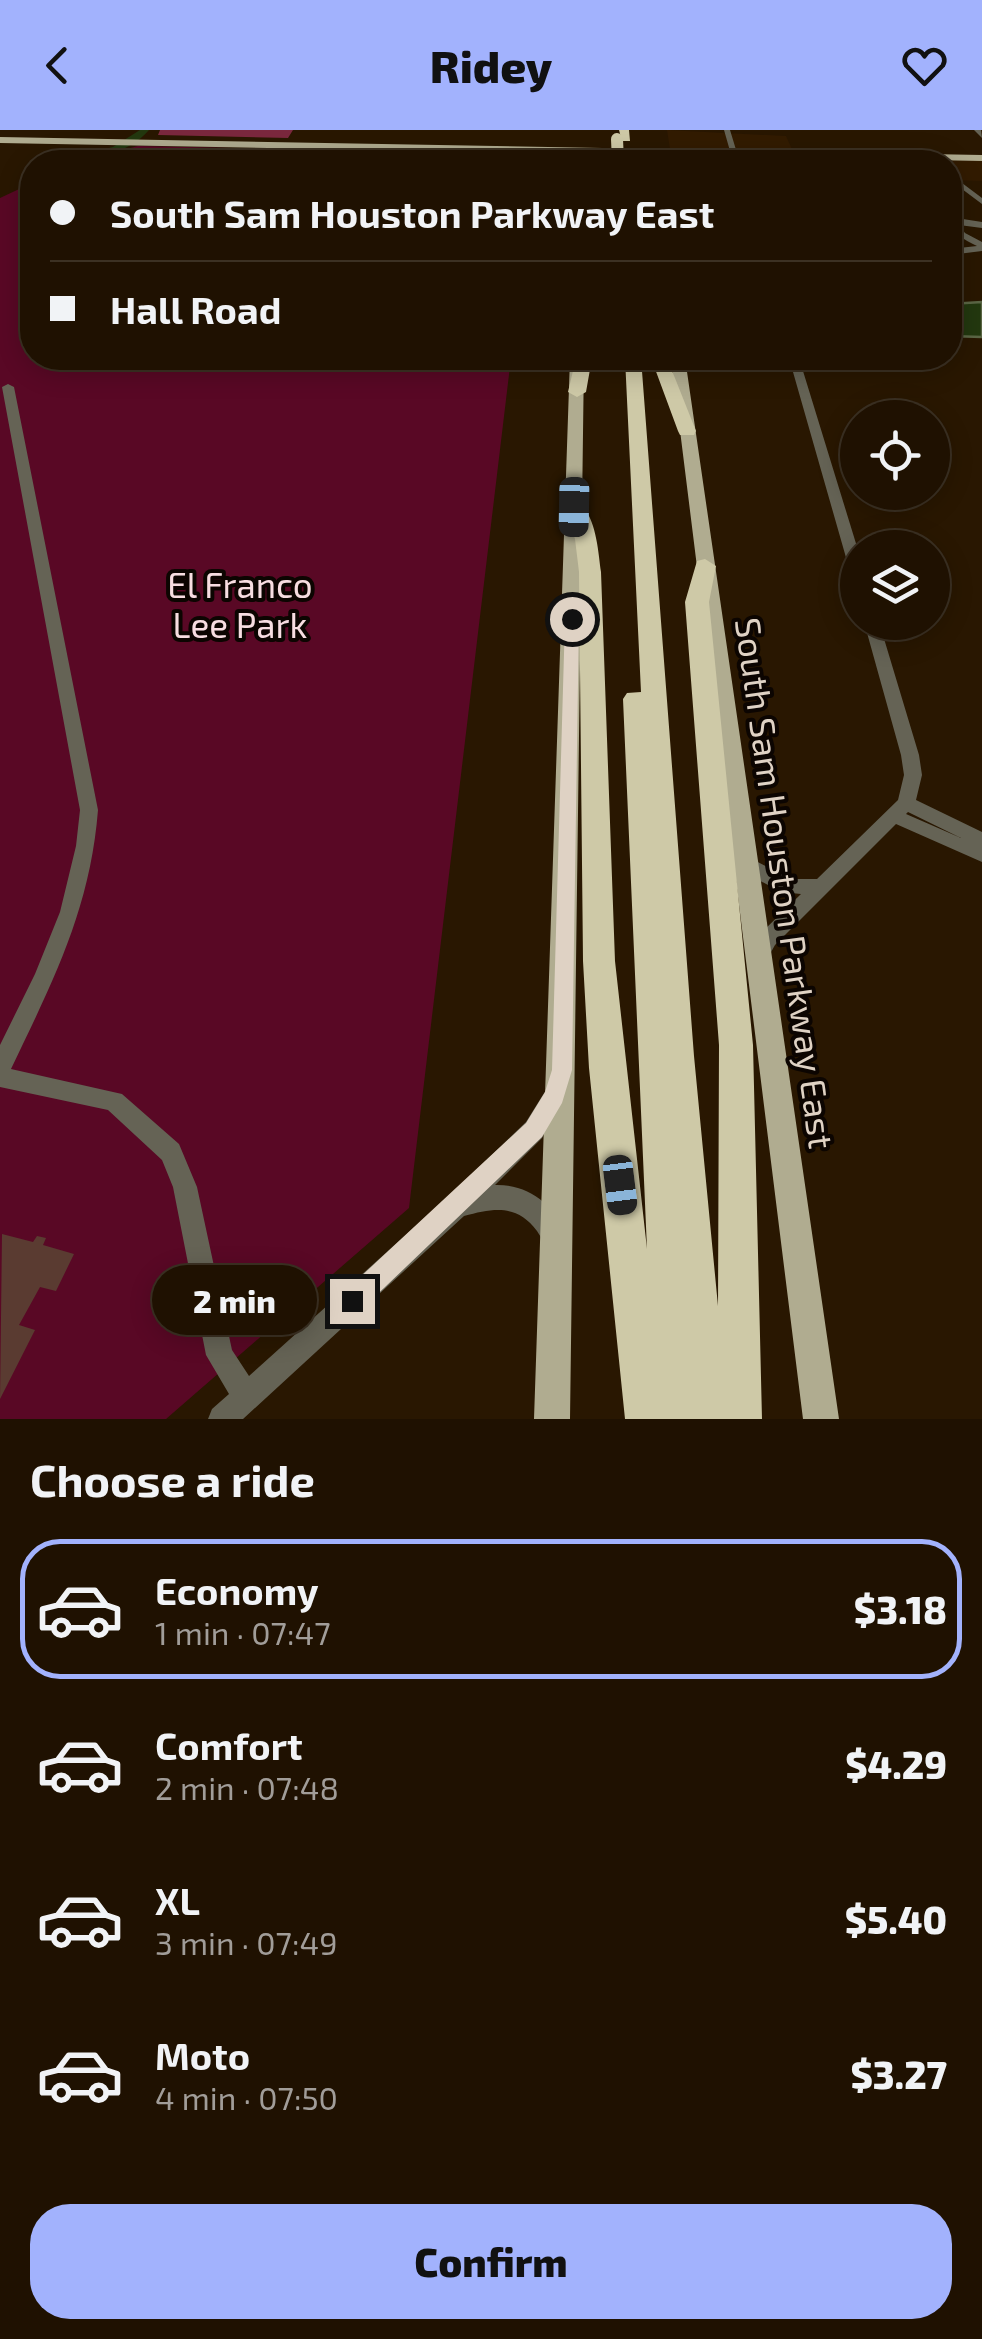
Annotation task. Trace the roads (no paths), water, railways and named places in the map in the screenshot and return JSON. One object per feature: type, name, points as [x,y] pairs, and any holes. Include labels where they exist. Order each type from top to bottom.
[{"type":"highway","points":[[576,392],[579,370]]},
{"type":"highway","points":[[620,370],[677,1419]]},
{"type":"highway","points":[[634,370],[678,1056],[708,1419]]},
{"type":"highway","points":[[664,370],[687,431]]},
{"type":"highway","points":[[574,507],[586,539],[590,572],[598,941],[606,1050],[647,1419]]},
{"type":"highway","points":[[705,566],[697,602],[736,1044],[740,1419]]},
{"type":"main road","points":[[0,138],[528,150]]},
{"type":"main road","points":[[588,150],[602,145],[635,150]]},
{"type":"main road","name":"South Sam Houston Parkway East","points":[[679,370],[820,1419]]},
{"type":"main road","points":[[552,1419],[576,392]]},
{"type":"street","points":[[977,130],[982,136]]},
{"type":"street","points":[[962,187],[982,202]]},
{"type":"street","points":[[969,194],[982,194]]},
{"type":"street","points":[[798,370],[845,530]]},
{"type":"street","points":[[0,1068],[68,924],[83,878],[89,810],[3,385]]},
{"type":"street","points":[[758,958],[768,939],[900,810],[913,775],[876,640]]},
{"type":"street","points":[[900,810],[982,840]]},
{"type":"street","points":[[900,810],[982,855]]},
{"type":"street","points":[[745,864],[788,887],[821,886]]},
{"type":"street","points":[[222,1419],[458,1205],[534,1130],[555,1096],[562,1070]]},
{"type":"street","points":[[0,1077],[114,1102],[171,1152],[185,1186],[220,1355],[246,1398]]},
{"type":"street","points":[[458,1205],[497,1194],[521,1199],[540,1213],[558,1241]]},
{"type":"waterway","points":[[112,150],[138,138],[145,130]]},
{"type":"park label","name":"El Franco Lee Park","points":[[240,604]]}]
